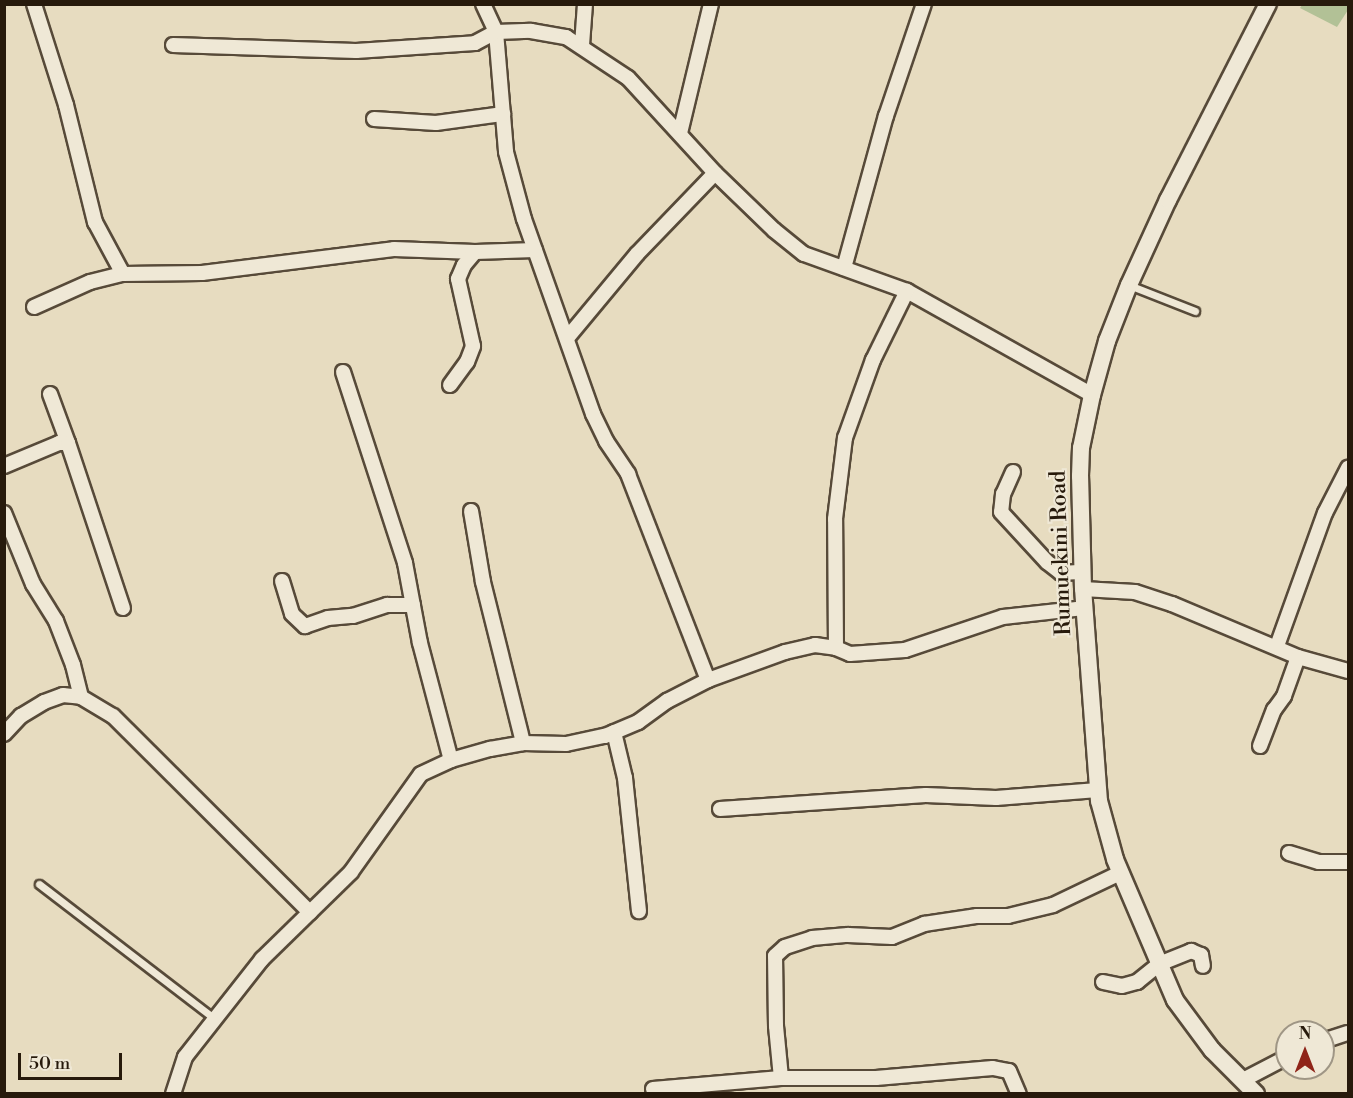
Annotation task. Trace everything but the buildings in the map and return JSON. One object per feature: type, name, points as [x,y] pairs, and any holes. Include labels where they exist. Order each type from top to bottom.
[{"type":"street","points":[[34,4],[66,105],[95,222],[123,274]]},
{"type":"street","points":[[483,4],[496,32],[506,152],[535,250],[568,337],[593,414],[606,441],[628,474],[708,680]]},
{"type":"street","points":[[582,45],[585,4]]},
{"type":"street","points":[[680,133],[711,4]]},
{"type":"street","points":[[843,268],[886,116],[924,4]]},
{"type":"street","name":"Rumuekini Road","points":[[1256,1094],[1212,1050],[1175,1000],[1120,873],[1098,790],[1083,589],[1081,448],[1092,395],[1107,341],[1129,285],[1168,200],[1268,4]]},
{"type":"street","points":[[173,45],[356,51],[475,43],[496,32],[543,33],[567,37],[628,78],[715,173],[774,230],[804,254],[907,291],[1092,395]]},
{"type":"street","points":[[374,119],[436,123],[503,114]]},
{"type":"street","points":[[568,337],[637,254],[715,173]]},
{"type":"street","points":[[34,307],[90,282],[123,274],[202,273],[394,249],[475,252],[535,250]]},
{"type":"street","points":[[450,385],[467,362],[473,346],[458,279],[464,265],[475,252]]},
{"type":"street","points":[[836,648],[835,519],[845,438],[873,360],[907,291]]},
{"type":"street","points":[[343,372],[387,501],[405,563],[451,760]]},
{"type":"street","points":[[50,394],[123,608]]},
{"type":"street","points":[[4,466],[59,443],[68,443]]},
{"type":"street","points":[[1276,646],[1325,513],[1348,468]]},
{"type":"street","points":[[1013,472],[1003,494],[1001,512],[1047,562],[1061,573],[1083,572]]},
{"type":"street","points":[[471,511],[483,582],[523,743]]},
{"type":"street","points":[[4,513],[33,584],[56,621],[81,697]]},
{"type":"street","points":[[282,581],[292,614],[305,626],[328,618],[353,616],[387,605],[413,605]]},
{"type":"street","points":[[1083,589],[1135,592],[1172,603],[1298,657],[1348,671]]},
{"type":"street","points":[[173,1094],[185,1057],[262,959],[351,872],[421,774],[451,760],[490,748],[523,743],[566,744],[614,732],[638,722],[667,701],[708,680],[785,652],[815,645],[836,648],[850,654],[905,650],[1003,617],[1084,608]]},
{"type":"street","points":[[1260,746],[1274,710],[1284,696],[1298,657]]},
{"type":"street","points":[[4,734],[21,716],[44,702],[63,695],[81,697],[113,716],[310,912]]},
{"type":"street","points":[[614,732],[625,778],[639,911]]},
{"type":"street","points":[[720,809],[926,795],[996,798],[1098,790]]},
{"type":"street","points":[[1289,853],[1319,862],[1348,862]]},
{"type":"street","points":[[781,1078],[776,1026],[775,956],[785,947],[812,938],[848,934],[892,937],[924,924],[977,916],[1008,916],[1053,905],[1120,873]]},
{"type":"street","points":[[1103,982],[1122,986],[1137,982],[1159,964],[1191,951],[1201,955],[1203,966]]},
{"type":"street","points":[[1243,1080],[1275,1063]]},
{"type":"street","points":[[653,1089],[781,1078],[876,1078],[993,1068],[1009,1071],[1019,1094]]},
{"type":"lane","points":[[1129,285],[1195,311]]},
{"type":"lane","points":[[39,884],[215,1019]]},
{"type":"green space","points":[[1302,5],[1348,5],[1348,10],[1337,27],[1300,8]]}]
